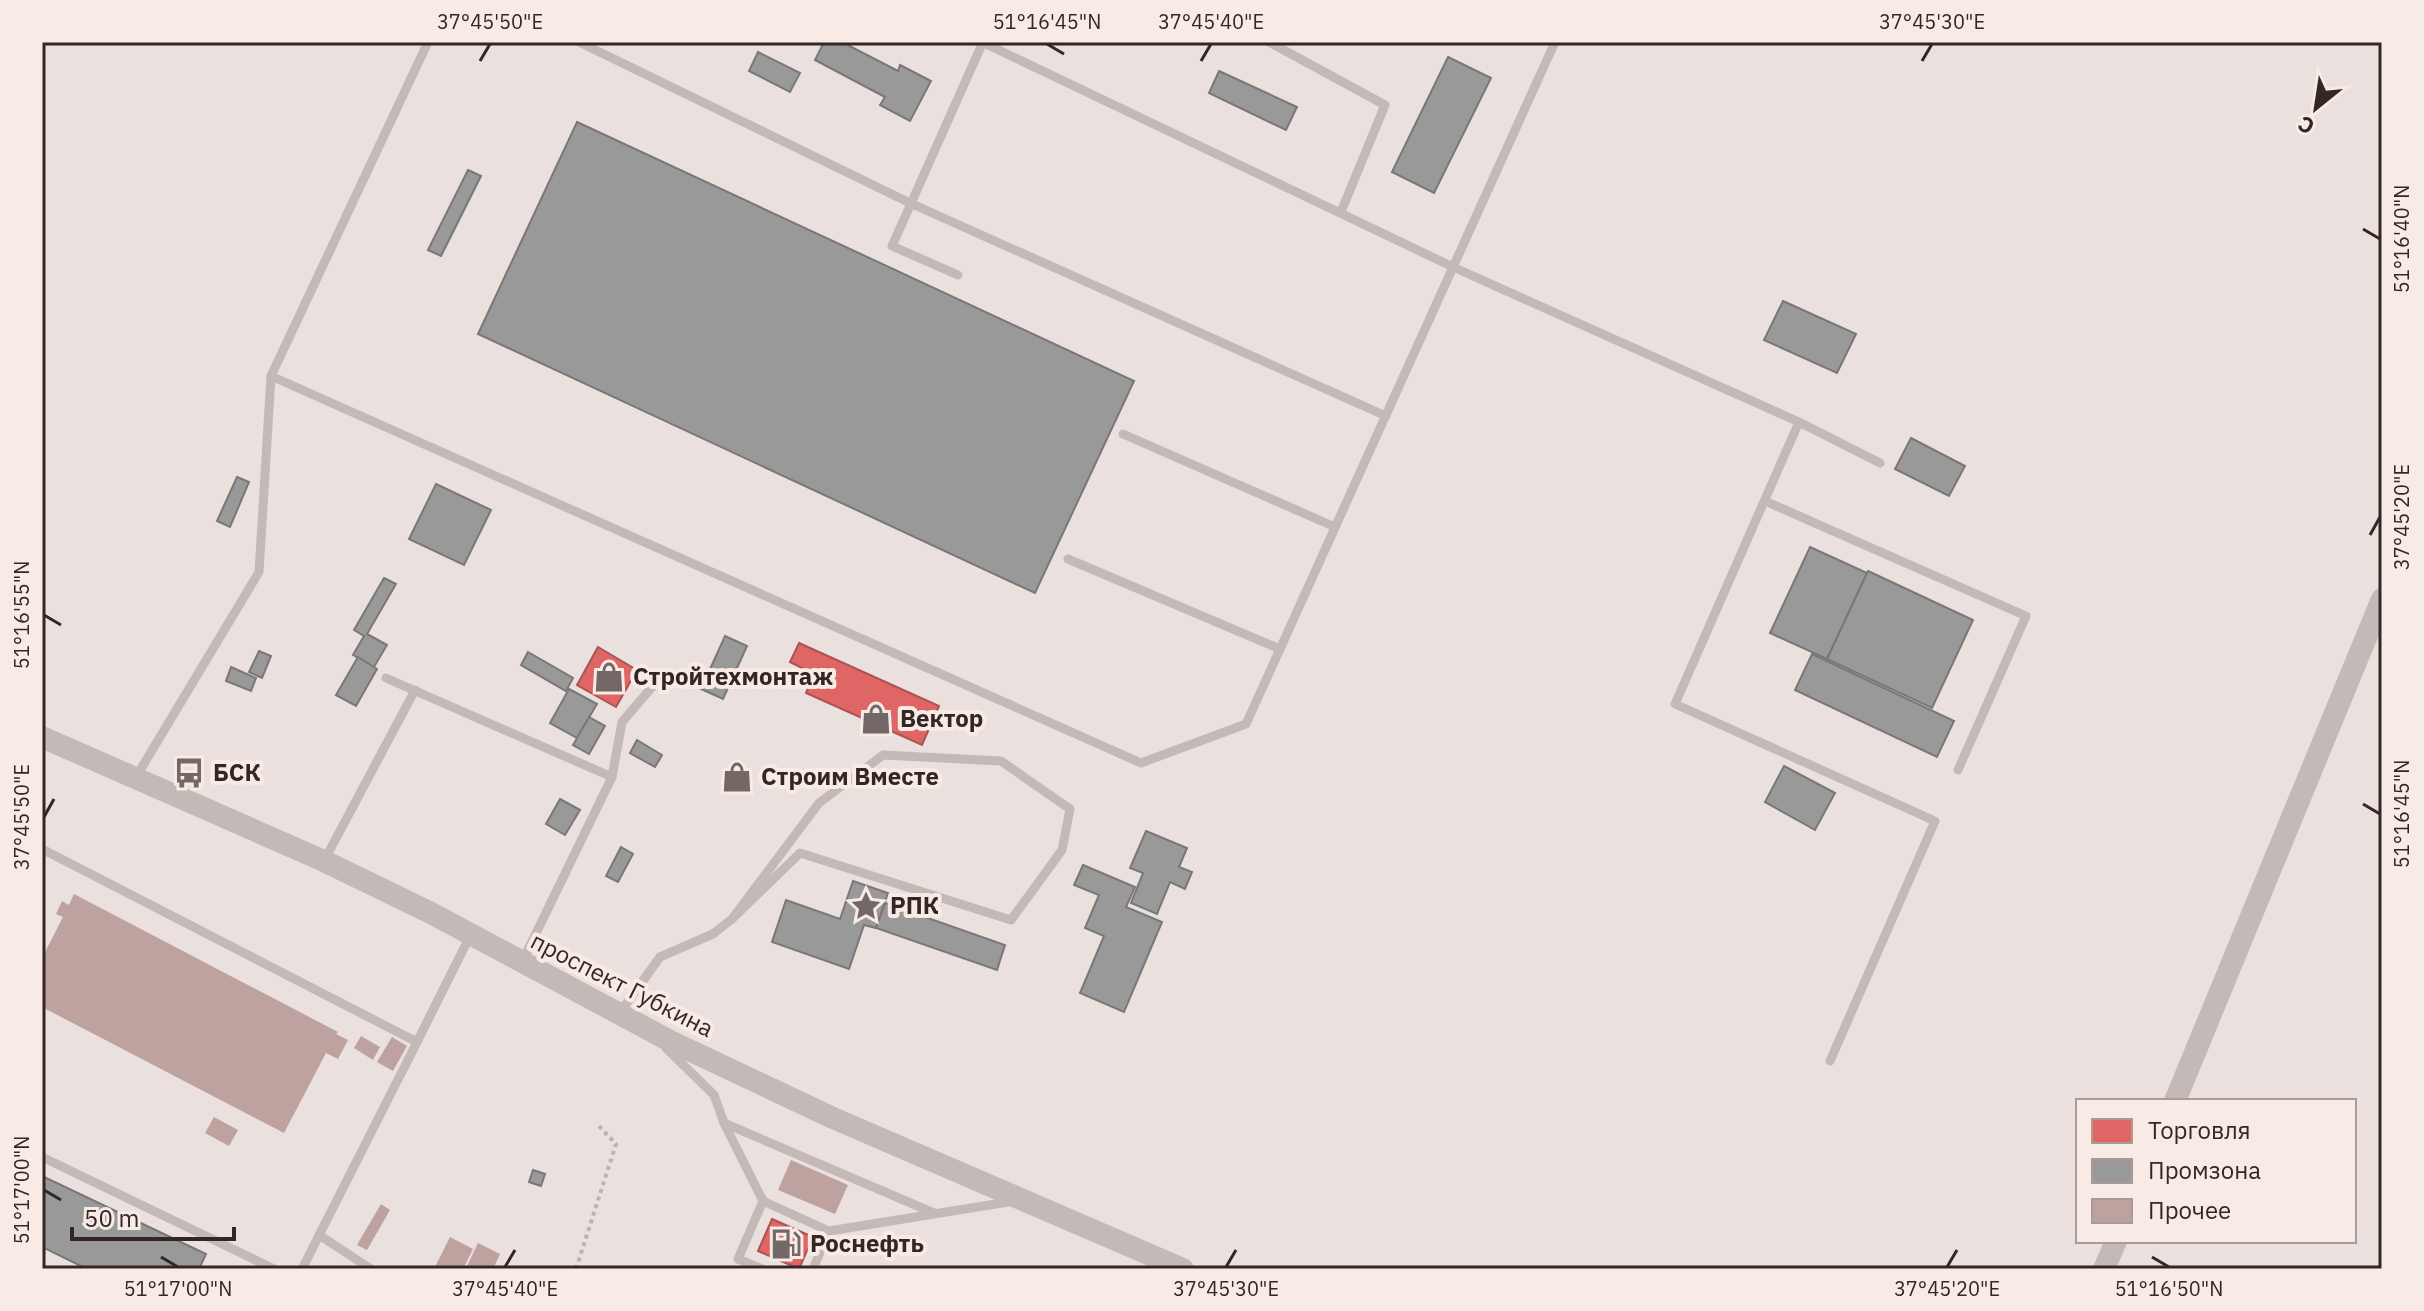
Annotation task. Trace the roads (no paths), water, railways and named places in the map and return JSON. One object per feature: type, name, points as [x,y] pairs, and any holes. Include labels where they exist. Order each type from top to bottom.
[{"type":"street","points":[[2176,1099],[2382,599]]},
{"type":"street","name":"проспект Губкина","points":[[42,737],[324,861],[471,934],[647,1029],[833,1118],[1183,1269]]},
{"type":"street","points":[[2104,1269],[2115,1243]]},
{"type":"lane","points":[[136,778],[259,572],[271,376],[428,42]]},
{"type":"lane","points":[[579,42],[910,203],[1386,416]]},
{"type":"lane","points":[[958,275],[892,246],[982,42],[1453,267],[1799,422],[1880,463]]},
{"type":"lane","points":[[1269,42],[1385,105],[1341,212]]},
{"type":"lane","points":[[271,376],[1141,763],[1246,724],[1555,42]]},
{"type":"lane","points":[[1799,422],[1675,704],[1935,821],[1830,1061]]},
{"type":"lane","points":[[1123,434],[1335,527]]},
{"type":"lane","points":[[1765,501],[2026,616],[1958,770]]},
{"type":"lane","points":[[1068,559],[1280,649]]},
{"type":"lane","points":[[386,678],[612,777]]},
{"type":"lane","points":[[522,962],[612,777],[622,722],[659,679]]},
{"type":"lane","points":[[324,861],[415,690]]},
{"type":"lane","points":[[619,1014],[660,957],[713,934],[732,919],[800,853],[1011,920],[1062,850],[1070,809],[1001,761],[883,755],[819,803],[732,919]]},
{"type":"lane","points":[[42,849],[417,1042]]},
{"type":"lane","points":[[302,1269],[471,934]]},
{"type":"lane","points":[[647,1029],[714,1095],[724,1123],[763,1201],[829,1231],[1024,1200]]},
{"type":"lane","points":[[724,1123],[935,1214]]},
{"type":"lane","points":[[42,1157],[274,1269]]},
{"type":"lane","points":[[762,1269],[738,1259],[763,1201]]},
{"type":"lane","points":[[813,1269],[829,1231]]},
{"type":"lane","points":[[319,1235],[371,1269]]},
{"type":"place","name":"Стройтехмонтаж","points":[[609,677]]},
{"type":"place","name":"Вектор","points":[[876,719]]},
{"type":"place","name":"БСК","points":[[189,773]]},
{"type":"place","name":"Строим Вместе","points":[[737,777]]},
{"type":"place","name":"РПК","points":[[866,906]]},
{"type":"place","name":"Роснефть","points":[[786,1244]]}]
